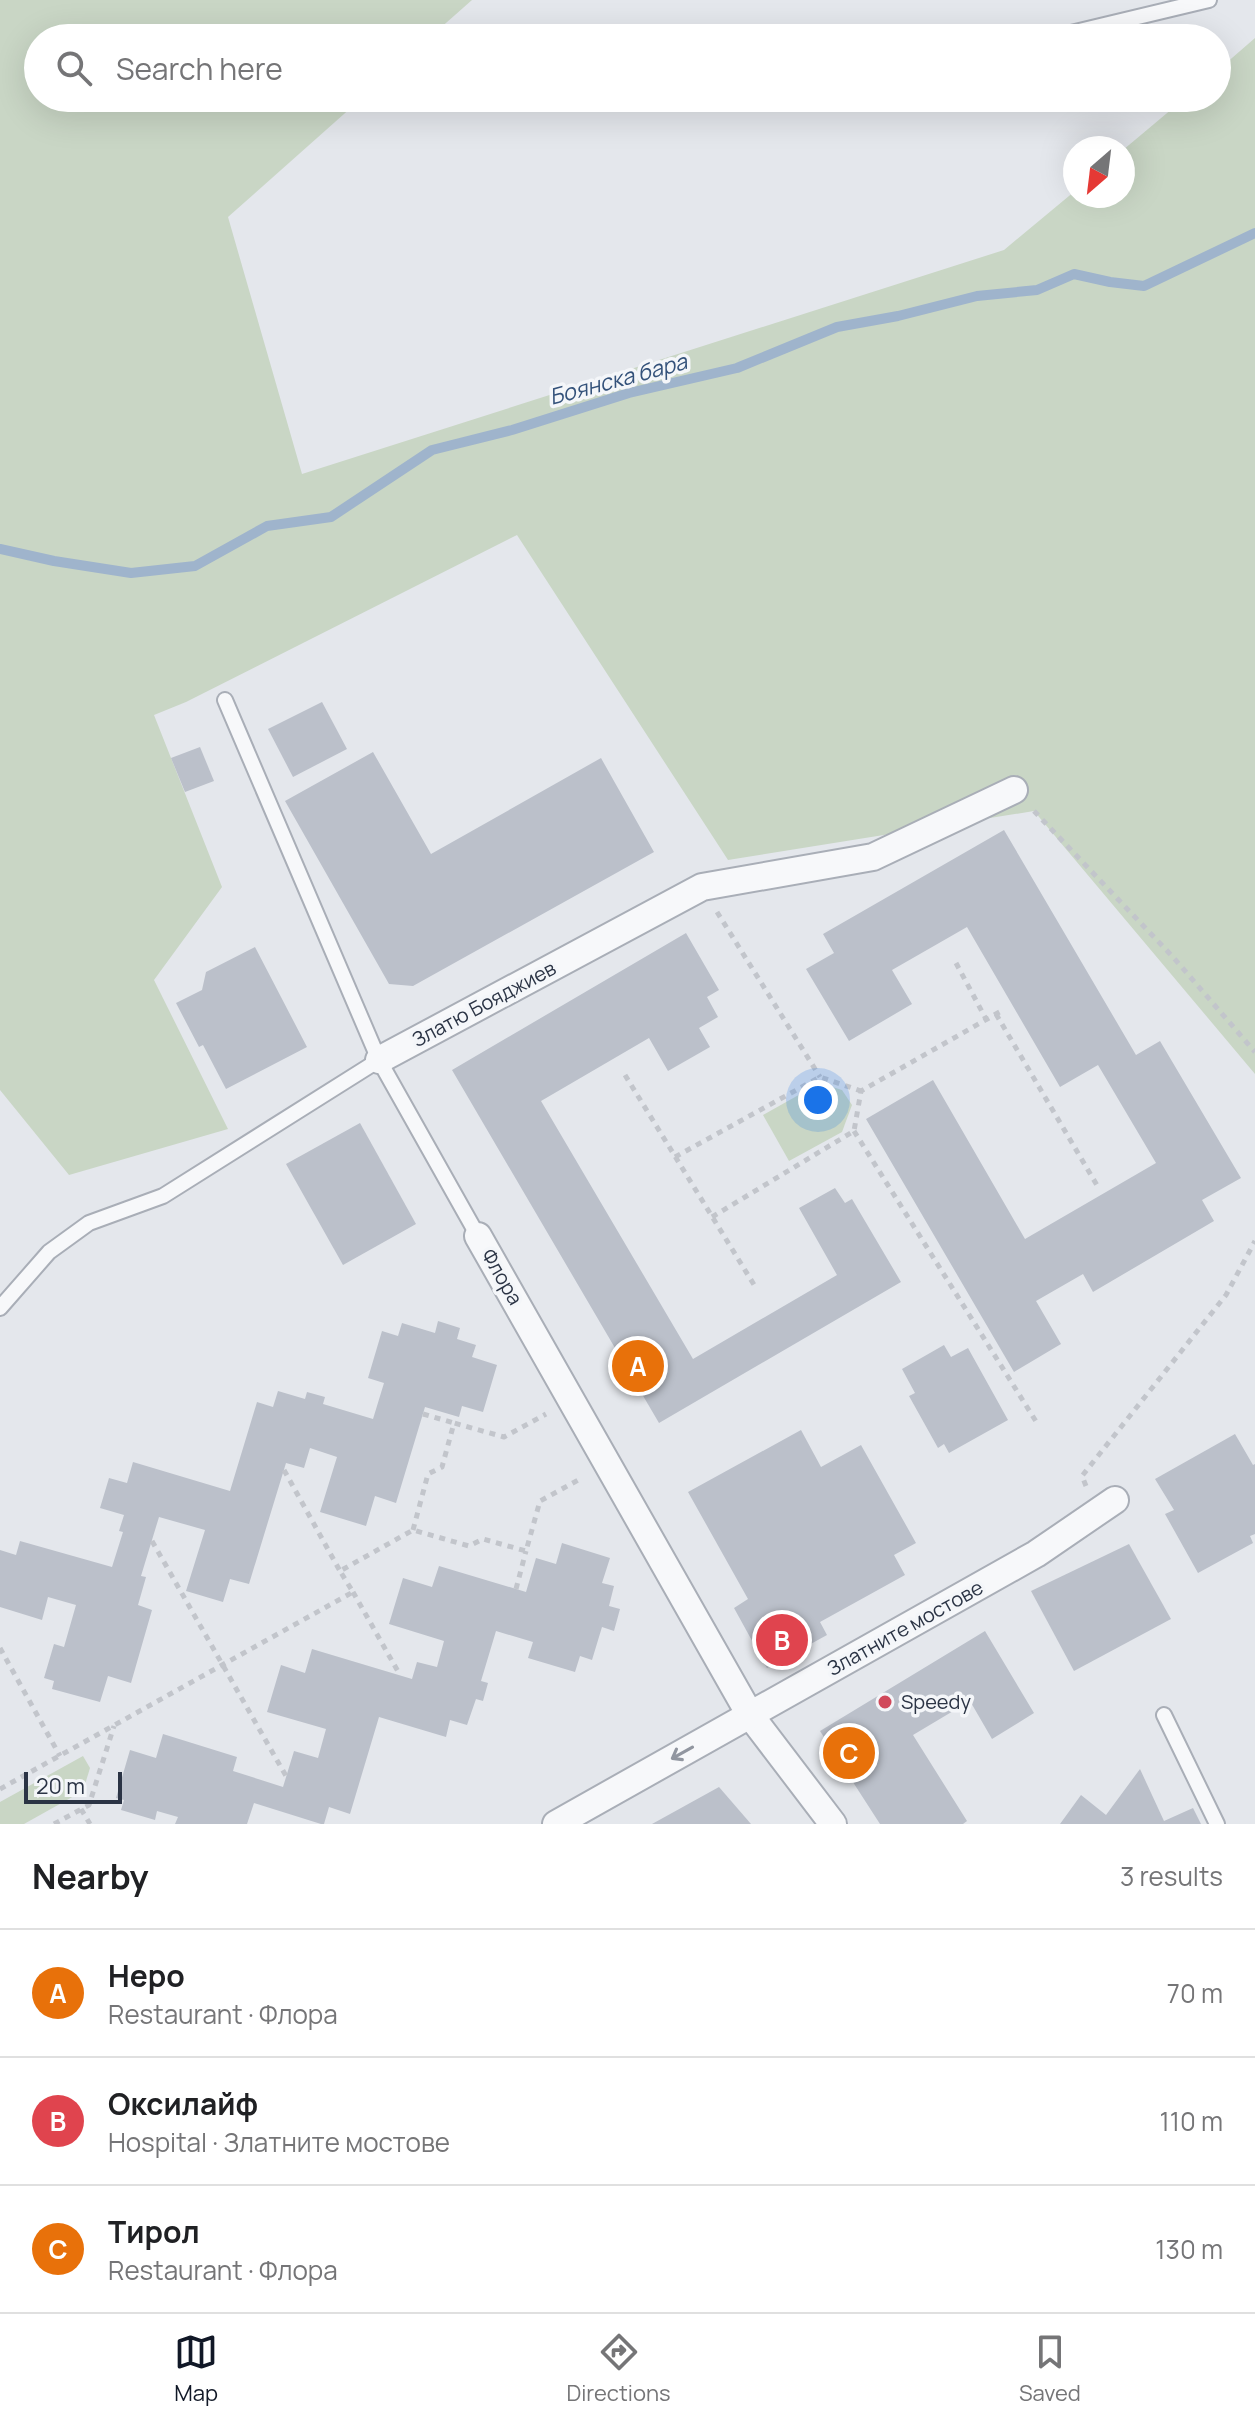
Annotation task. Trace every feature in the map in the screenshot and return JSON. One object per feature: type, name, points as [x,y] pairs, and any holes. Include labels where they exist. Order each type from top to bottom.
[{"type":"street","name":"Златю Бояджиев","points":[[379,1060],[702,887],[873,857],[1014,790]]},
{"type":"street","name":"Флора","points":[[478,1236],[750,1715],[833,1824]]},
{"type":"street","name":"Златните мостове","points":[[556,1824],[1036,1554],[1099,1511]]},
{"type":"lane","points":[[1109,24],[1209,0]]},
{"type":"lane","name":"Флора","points":[[225,700],[379,1060],[478,1236]]},
{"type":"lane","name":"Златю Бояджиев","points":[[0,1308],[49,1252],[89,1223],[163,1196],[379,1060]]},
{"type":"lane","points":[[1164,1715],[1217,1824]]},
{"type":"path","points":[[1014,790],[1173,957],[1255,1052]]},
{"type":"path","points":[[702,887],[820,1077],[861,1091],[1003,1010]]},
{"type":"path","points":[[956,963],[986,1019]]},
{"type":"path","points":[[996,1014],[1098,1187]]},
{"type":"path","points":[[625,1075],[756,1288]]},
{"type":"path","points":[[675,1157],[820,1077]]},
{"type":"path","points":[[861,1091],[854,1131],[1037,1423]]},
{"type":"path","points":[[712,1217],[854,1131]]},
{"type":"path","points":[[1099,1511],[1082,1476],[1226,1295],[1255,1241]]},
{"type":"path","points":[[423,1414],[504,1437],[572,1399]]},
{"type":"path","points":[[413,1530],[428,1474],[442,1467],[454,1423]]},
{"type":"path","points":[[516,1589],[540,1501],[609,1463]]},
{"type":"path","points":[[284,1470],[400,1675]]},
{"type":"path","points":[[340,1571],[413,1530],[469,1546],[483,1539],[526,1551]]},
{"type":"path","points":[[152,1541],[286,1776]]},
{"type":"path","points":[[0,1789],[353,1592]]},
{"type":"path","points":[[0,1648],[60,1756]]},
{"type":"path","points":[[54,1824],[89,1805],[114,1726]]},
{"type":"path","points":[[81,1809],[90,1824]]},
{"type":"green space","points":[[0,0],[472,0],[445,24],[24,24],[24,112],[346,112],[228,217],[302,474],[1004,250],[1063,201],[1063,208],[1135,208],[1135,140],[1168,112],[1231,112],[1231,59],[1255,38],[1255,1074],[1034,811],[728,860],[517,535],[186,702],[154,715],[222,887],[154,980],[228,1129],[69,1175],[0,1090]]},
{"type":"green space","points":[[820,1083],[842,1090],[852,1105],[842,1132],[789,1161],[763,1115]]},
{"type":"green space","points":[[83,1756],[90,1768],[83,1791],[24,1824],[0,1824],[0,1802]]},
{"type":"building","points":[[322,702],[347,749],[293,777],[268,729]]},
{"type":"building","points":[[200,747],[214,781],[185,792],[171,758]]},
{"type":"building","points":[[373,752],[431,854],[601,758],[654,852],[413,986],[389,984],[285,801]]},
{"type":"building","points":[[1004,830],[1136,1055],[1160,1041],[1241,1178],[1202,1200],[1214,1221],[1093,1292],[1083,1274],[1036,1301],[1061,1344],[1014,1372],[866,1119],[933,1080],[1025,1239],[1156,1163],[1098,1065],[1060,1087],[967,927],[892,970],[912,1004],[849,1041],[806,969],[834,953],[823,934]]},
{"type":"building","points":[[686,933],[719,990],[707,997],[718,1017],[699,1028],[710,1047],[668,1071],[649,1038],[541,1101],[693,1359],[837,1275],[799,1208],[835,1188],[845,1203],[852,1199],[901,1282],[659,1423],[452,1070]]},
{"type":"building","points":[[255,947],[307,1047],[226,1089],[176,1003],[202,990],[206,972]]},
{"type":"building","points":[[360,1123],[416,1224],[343,1265],[286,1164]]},
{"type":"building","points":[[438,1321],[460,1328],[457,1339],[476,1345],[472,1357],[497,1365],[483,1412],[462,1406],[459,1417],[425,1407],[396,1503],[375,1496],[366,1526],[320,1512],[337,1457],[310,1448],[304,1468],[286,1463],[249,1584],[230,1579],[223,1602],[186,1591],[205,1530],[159,1517],[141,1576],[146,1577],[138,1605],[152,1610],[131,1683],[108,1676],[100,1702],[52,1689],[54,1681],[44,1678],[54,1644],[64,1647],[76,1605],[48,1597],[42,1620],[0,1607],[0,1550],[16,1555],[20,1541],[112,1567],[123,1532],[119,1531],[124,1515],[100,1508],[109,1478],[127,1483],[133,1462],[230,1491],[257,1402],[273,1407],[278,1391],[305,1399],[307,1392],[325,1397],[323,1404],[373,1419],[384,1383],[368,1378],[382,1331],[398,1336],[402,1323],[435,1333]]},
{"type":"building","points":[[944,1345],[951,1357],[968,1348],[1008,1420],[949,1453],[944,1444],[938,1448],[909,1396],[915,1393],[902,1369]]},
{"type":"building","points":[[801,1430],[821,1467],[861,1445],[916,1543],[894,1555],[905,1575],[820,1622],[827,1635],[767,1668],[734,1608],[748,1599],[688,1492]]},
{"type":"building","points":[[1235,1434],[1255,1464],[1255,1534],[1250,1536],[1253,1543],[1198,1573],[1165,1514],[1174,1510],[1155,1479]]},
{"type":"building","points":[[562,1543],[610,1558],[602,1583],[614,1586],[609,1606],[620,1609],[614,1631],[602,1627],[592,1660],[580,1656],[575,1672],[528,1658],[533,1642],[496,1631],[481,1681],[488,1683],[483,1701],[476,1699],[467,1725],[450,1720],[446,1737],[379,1717],[350,1814],[329,1807],[324,1824],[321,1824],[254,1803],[247,1824],[175,1824],[178,1817],[157,1811],[155,1820],[121,1810],[124,1800],[116,1798],[130,1750],[156,1758],[163,1734],[237,1757],[233,1771],[283,1787],[294,1751],[318,1758],[326,1729],[267,1712],[281,1665],[305,1673],[312,1649],[412,1679],[417,1662],[437,1667],[444,1641],[389,1624],[403,1578],[432,1587],[439,1566],[526,1592],[536,1558],[556,1564]]},
{"type":"building","points":[[1129,1544],[1171,1619],[1074,1671],[1031,1591]]},
{"type":"building","points":[[985,1631],[1034,1713],[992,1739],[970,1701],[913,1735],[967,1821],[963,1824],[880,1824],[820,1731]]},
{"type":"building","points":[[1140,1769],[1164,1821],[1193,1808],[1201,1824],[1060,1824],[1081,1795],[1106,1815]]},
{"type":"building","points":[[719,1787],[751,1824],[652,1824]]},
{"type":"waterway","name":"Боянска бара","points":[[0,549],[131,573],[195,566],[267,526],[331,517],[432,450],[512,430],[629,393],[737,368],[837,327],[898,316],[977,296],[1037,290],[1074,274],[1144,286],[1255,233]]},
{"type":"place","name":"Неро","points":[[638,1366]]},
{"type":"place","name":"Оксилайф","points":[[782,1640]]},
{"type":"place","name":"Speedy","points":[[885,1702]]},
{"type":"place","name":"Тирол","points":[[849,1753]]}]
